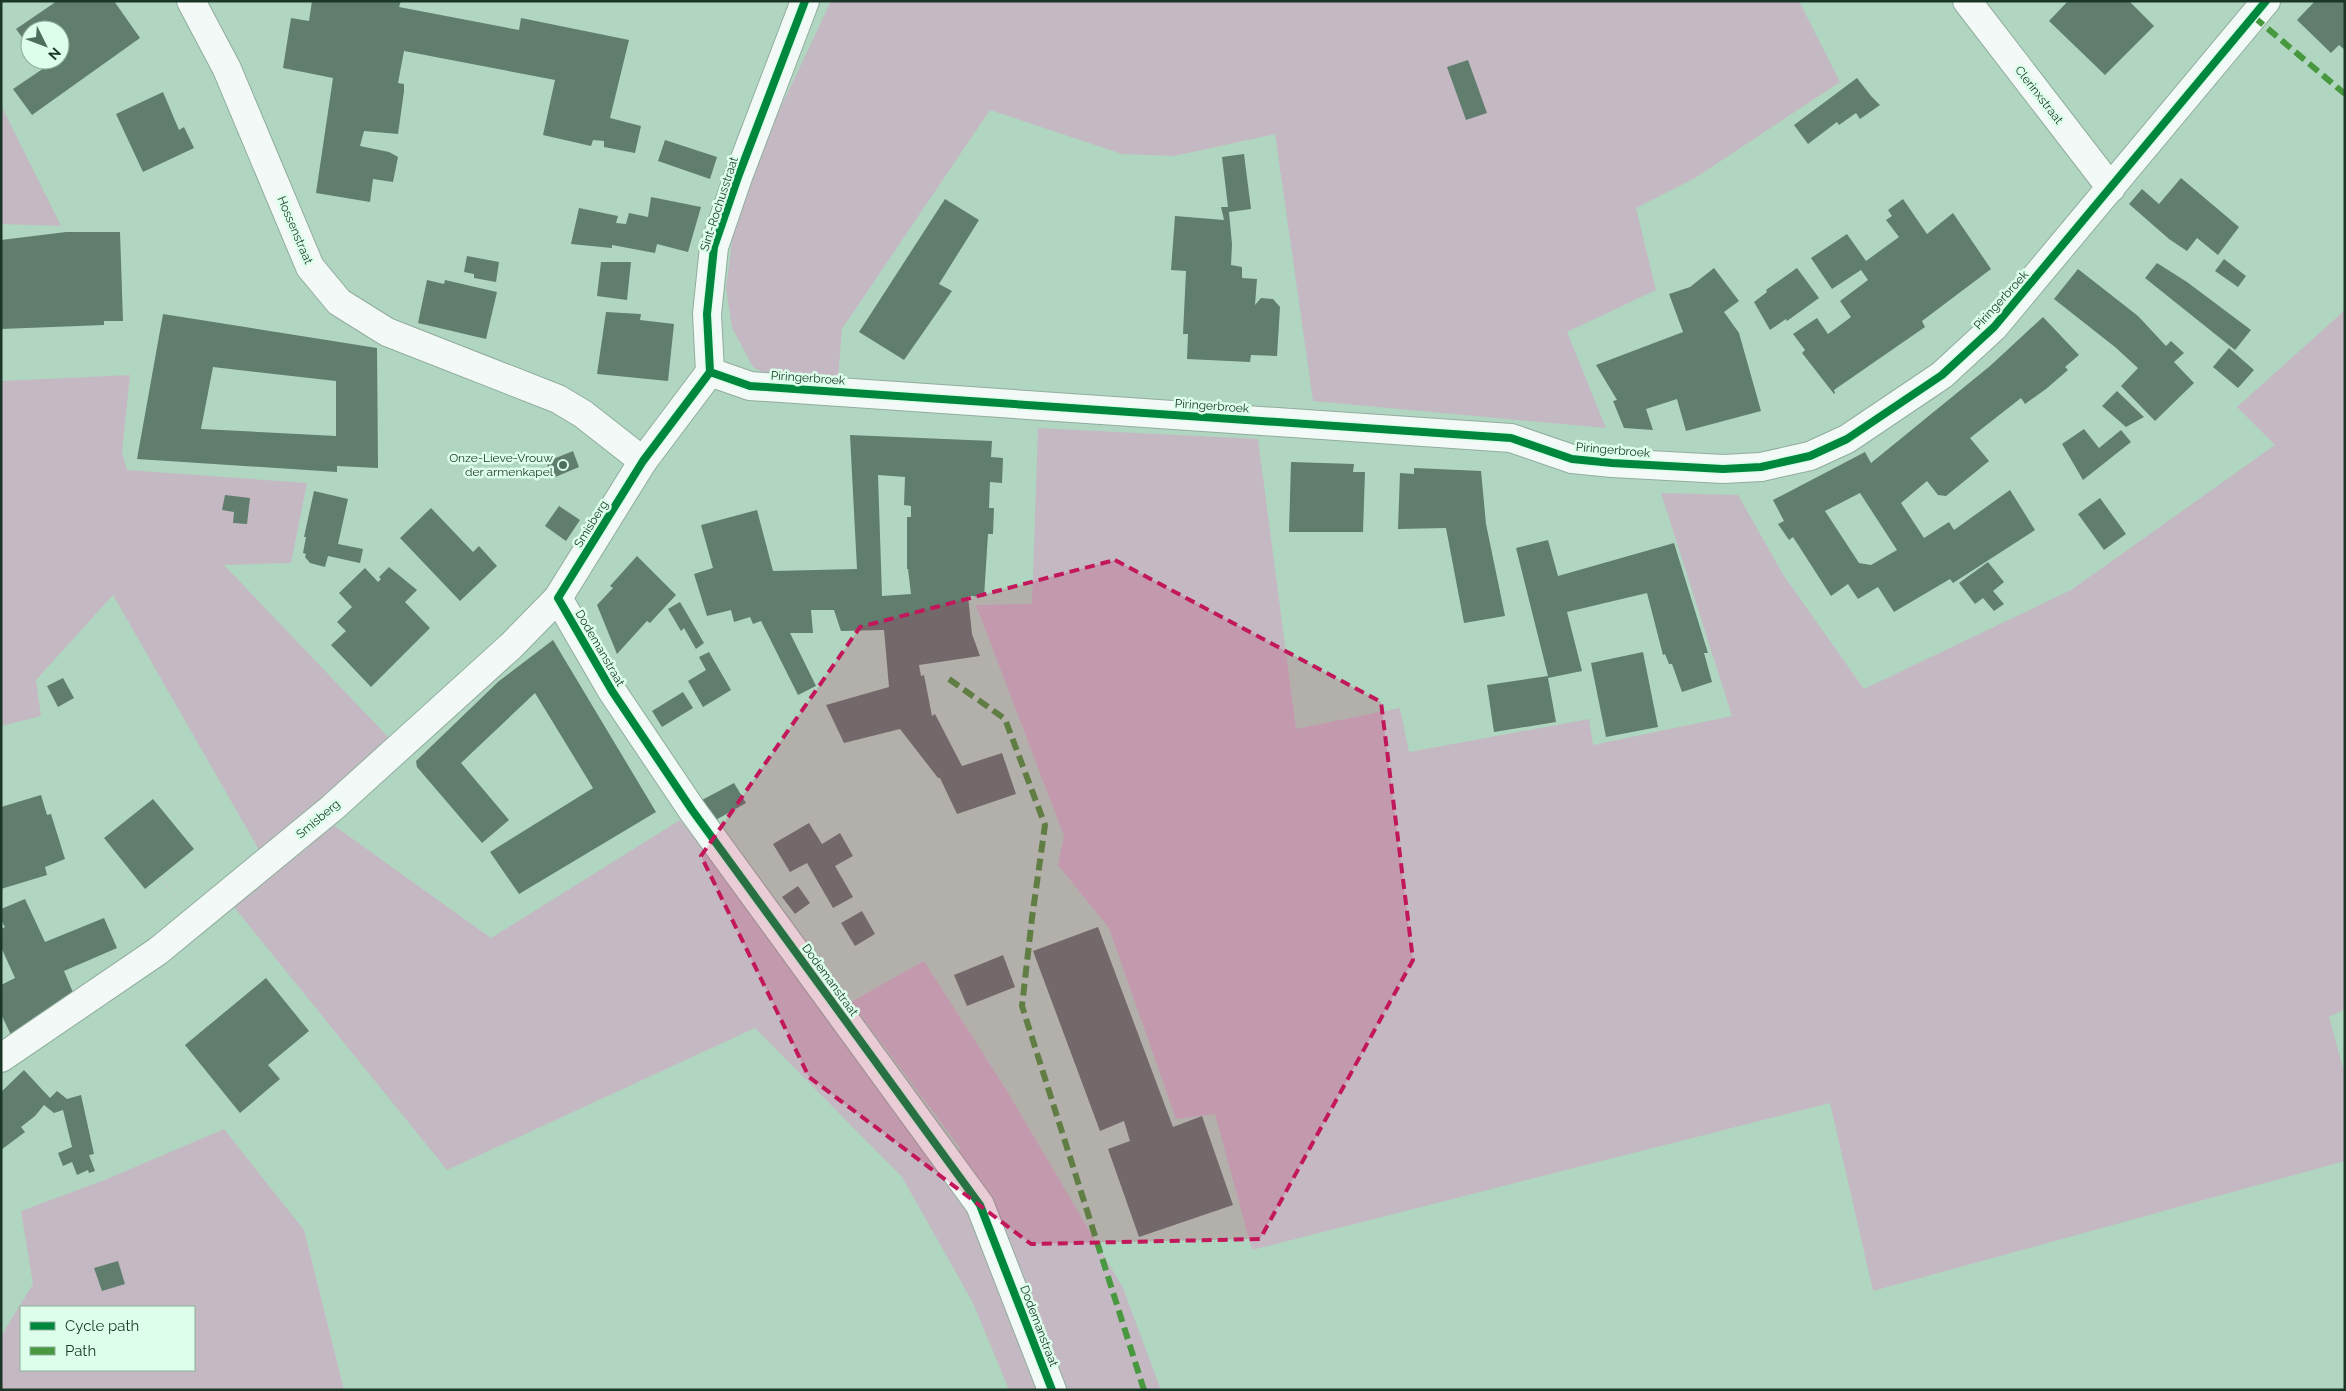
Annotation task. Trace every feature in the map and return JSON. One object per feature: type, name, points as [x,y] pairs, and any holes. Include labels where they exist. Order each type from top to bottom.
[{"type":"street","name":"Hossenstraat","points":[[190,1],[228,69],[310,267],[339,302],[387,332],[558,399],[583,414],[643,461]]},
{"type":"street","name":"Sint-Rochusstraat","points":[[710,372],[707,314],[714,247],[738,177],[806,1]]},
{"type":"street","name":"Clerinxstraat","points":[[1967,1],[2111,188]]},
{"type":"street","name":"Piringerbroek","points":[[710,372],[750,386],[1511,438],[1572,459],[1612,463],[1723,469],[1761,467],[1810,456],[1847,439],[1942,375],[1994,327],[2266,1]]},
{"type":"street","points":[[643,461],[710,372]]},
{"type":"street","name":"Smisberg","points":[[1,1058],[158,951],[332,808],[511,646],[558,598],[643,461]]},
{"type":"street","name":"Dodemanstraat","points":[[558,598],[612,691],[692,810],[980,1205],[1052,1390]]},
{"type":"path","points":[[160,878],[178,900]]},
{"type":"highlighted area","points":[[1115,560],[1381,702],[1413,960],[1260,1239],[1031,1244],[809,1077],[701,856],[860,627]]},
{"type":"shaded area","points":[[831,1],[1799,1],[1840,82],[1695,178],[1636,208],[1656,290],[1567,332],[1606,428],[1313,401],[1275,134],[1174,156],[1122,154],[990,110],[842,329],[838,379],[766,374],[753,367],[732,328],[726,288],[736,212],[772,126]]},
{"type":"shaded area","points":[[1,105],[61,226],[1,224]]},
{"type":"shaded area","points":[[2345,310],[2345,1009],[2329,1017],[2345,1074],[2345,1161],[1873,1291],[1830,1103],[1252,1250],[1215,1114],[1176,1119],[1109,928],[1058,865],[1064,836],[976,605],[1032,604],[1038,428],[1258,439],[1296,729],[1400,708],[1409,752],[1589,719],[1593,745],[1732,716],[1661,493],[1738,495],[1784,576],[1864,689],[2071,590],[2275,445],[2237,407]]},
{"type":"shaded area","points":[[130,375],[122,453],[127,470],[307,483],[291,563],[224,565],[393,742],[262,855],[113,595],[36,680],[41,716],[1,726],[1,381]]},
{"type":"shaded area","points":[[680,820],[822,996],[945,1160],[961,1149],[851,1002],[924,961],[1007,1091],[1123,1288],[1161,1390],[1009,1390],[973,1303],[902,1177],[755,1028],[447,1170],[234,907],[332,824],[491,938]]},
{"type":"shaded area","points":[[224,1129],[304,1230],[344,1390],[1,1390],[1,1336],[33,1284],[21,1211],[107,1179]]},
{"type":"building","points":[[57,1],[114,1],[140,38],[32,115],[13,89],[41,70],[70,70],[70,20],[29,20]]},
{"type":"building","points":[[312,1],[401,1],[399,7],[519,30],[521,18],[629,40],[610,118],[641,126],[635,153],[604,147],[604,141],[593,140],[591,146],[543,135],[555,80],[404,51],[398,83],[404,84],[404,91],[398,134],[364,131],[360,146],[389,152],[398,157],[393,182],[373,179],[370,202],[316,193],[333,78],[283,68],[291,18],[309,21]]},
{"type":"building","points":[[2068,1],[2129,1],[2154,26],[2105,75],[2049,21]]},
{"type":"building","points":[[2315,1],[2345,1],[2345,50],[2339,45],[2331,53],[2297,20]]},
{"type":"building","points":[[20,26],[20,34],[16,29]]},
{"type":"building","points":[[1468,60],[1487,113],[1466,120],[1447,67]]},
{"type":"building","points":[[1857,78],[1880,105],[1860,119],[1856,113],[1839,125],[1837,122],[1808,144],[1794,125]]},
{"type":"building","points":[[163,92],[179,130],[184,127],[194,148],[143,172],[116,114]]},
{"type":"building","points":[[665,140],[717,157],[710,179],[658,161]]},
{"type":"building","points":[[1244,154],[1251,209],[1229,212],[1232,244],[1231,265],[1242,267],[1242,278],[1257,279],[1255,305],[1261,298],[1273,299],[1280,307],[1277,356],[1251,355],[1250,362],[1187,359],[1188,334],[1183,334],[1186,271],[1171,270],[1175,216],[1224,220],[1221,207],[1228,207],[1222,157]]},
{"type":"building","points":[[2181,178],[2239,227],[2218,255],[2197,238],[2187,251],[2169,239],[2129,204],[2142,189],[2159,204]]},
{"type":"building","points":[[651,197],[701,207],[688,252],[657,244],[655,253],[612,245],[612,248],[571,244],[579,208],[618,216],[616,223],[626,224],[629,213],[648,217]]},
{"type":"building","points":[[945,199],[979,220],[939,284],[952,291],[904,360],[859,332]]},
{"type":"building","points":[[1903,199],[1927,234],[1953,213],[1991,269],[1922,321],[1925,327],[1834,390],[1834,394],[1802,353],[1805,350],[1793,334],[1817,318],[1828,334],[1851,317],[1840,301],[1868,280],[1861,270],[1832,289],[1811,258],[1847,234],[1866,261],[1899,237],[1886,220],[1892,216],[1888,210]]},
{"type":"building","points":[[66,232],[120,232],[123,321],[104,321],[104,325],[1,329],[1,240]]},
{"type":"building","points":[[467,256],[499,262],[496,282],[474,278],[474,274],[464,272]]},
{"type":"building","points":[[2224,259],[2246,276],[2238,287],[2215,271]]},
{"type":"building","points":[[601,262],[631,262],[627,300],[597,296]]},
{"type":"building","points":[[2157,263],[2187,282],[2251,330],[2235,350],[2145,278]]},
{"type":"building","points":[[1714,268],[1739,301],[1724,312],[1739,333],[1761,411],[1686,431],[1677,399],[1646,409],[1653,430],[1624,428],[1613,401],[1617,400],[1596,365],[1683,332],[1669,294],[1690,287]]},
{"type":"building","points":[[1797,268],[1819,298],[1787,321],[1786,319],[1770,330],[1754,302],[1767,292],[1766,290]]},
{"type":"building","points":[[2078,269],[2138,316],[2166,346],[2171,341],[2184,353],[2174,362],[2194,383],[2155,421],[2121,386],[2138,368],[2115,347],[2054,299]]},
{"type":"building","points":[[427,280],[444,284],[445,280],[497,292],[486,339],[418,323]]},
{"type":"building","points":[[606,312],[641,314],[640,320],[674,324],[668,381],[597,374]]},
{"type":"building","points":[[163,314],[377,348],[378,468],[337,466],[337,472],[137,459]],"holes":[[[213,367],[336,381],[336,436],[201,429]]]},
{"type":"building","points":[[2043,317],[2079,355],[2065,367],[2068,370],[2046,389],[2025,404],[2021,398],[1970,438],[1989,461],[1946,496],[1938,495],[1927,481],[1901,503],[1924,538],[1949,522],[1954,530],[2010,490],[2035,530],[1953,583],[1950,579],[1894,612],[1878,587],[1858,599],[1848,584],[1831,596],[1793,537],[1789,540],[1778,524],[1784,521],[1773,500],[1865,452],[1871,463],[1990,366]],"holes":[[[1860,493],[1897,550],[1871,565],[1859,563],[1825,511]]]},
{"type":"building","points":[[2229,348],[2254,370],[2238,388],[2213,367]]},
{"type":"building","points":[[2117,391],[2144,417],[2126,427],[2102,406]]},
{"type":"building","points":[[2084,429],[2099,448],[2121,430],[2131,442],[2083,480],[2062,444]]},
{"type":"building","points":[[850,435],[992,441],[991,457],[1003,458],[1002,483],[990,482],[989,508],[994,508],[993,534],[988,534],[984,597],[968,596],[972,634],[980,656],[919,665],[921,676],[924,675],[932,716],[935,714],[962,766],[1002,753],[1016,794],[957,814],[940,778],[938,778],[900,729],[844,743],[826,705],[889,687],[884,630],[841,631],[834,610],[811,610],[813,633],[790,633],[816,686],[798,695],[761,621],[753,624],[750,617],[734,622],[731,610],[707,616],[694,574],[713,568],[701,525],[757,510],[773,571],[857,569]],"holes":[[[878,475],[905,477],[904,505],[911,506],[911,517],[907,517],[907,569],[911,594],[882,596]]]},
{"type":"building","name":"Onze-Lieve-Vrouw der armenkapel","points":[[573,451],[579,467],[553,478],[546,462]]},
{"type":"building","points":[[1291,462],[1354,464],[1353,472],[1365,472],[1363,532],[1289,532]]},
{"type":"building","points":[[1414,468],[1481,471],[1486,524],[1505,616],[1464,623],[1446,528],[1398,529],[1400,473],[1414,474]]},
{"type":"building","points":[[314,491],[348,499],[338,544],[363,549],[360,563],[328,556],[325,567],[310,563],[305,557],[306,554],[303,553],[306,537],[304,537]]},
{"type":"building","points":[[225,495],[250,498],[247,524],[233,523],[234,512],[222,510]]},
{"type":"building","points":[[2100,498],[2126,534],[2104,550],[2078,514]]},
{"type":"building","points":[[559,506],[580,520],[566,541],[545,526]]},
{"type":"building","points":[[431,508],[473,552],[479,546],[497,566],[460,601],[400,538]]},
{"type":"building","points":[[1548,540],[1558,576],[1674,543],[1708,653],[1704,653],[1712,682],[1682,692],[1672,664],[1669,664],[1665,654],[1663,655],[1647,593],[1567,612],[1582,671],[1548,678],[1556,722],[1494,732],[1487,685],[1548,676],[1516,548]]},
{"type":"building","points":[[637,556],[676,595],[650,623],[647,621],[617,654],[597,605],[613,588],[610,586]]},
{"type":"building","points":[[1988,562],[2004,582],[1993,591],[2004,604],[1994,611],[1983,598],[1975,604],[1959,583]]},
{"type":"building","points":[[389,567],[417,590],[405,602],[430,628],[371,687],[331,645],[346,631],[337,622],[352,607],[339,593],[365,568],[378,582],[381,579],[379,577]]},
{"type":"building","points":[[680,602],[704,643],[696,649],[684,628],[681,631],[668,609]]},
{"type":"building","points":[[553,640],[656,812],[519,894],[490,852],[593,788],[535,693],[461,763],[509,820],[482,843],[417,767],[416,761],[499,681]]},
{"type":"building","points":[[709,652],[731,690],[703,707],[688,681],[706,670],[699,657]]},
{"type":"building","points":[[1643,652],[1658,727],[1606,737],[1591,663]]},
{"type":"building","points":[[63,678],[74,698],[58,707],[47,686]]},
{"type":"building","points":[[683,692],[693,708],[662,727],[652,711]]},
{"type":"building","points":[[734,783],[746,803],[714,821],[702,800]]},
{"type":"building","points":[[41,795],[47,815],[51,814],[65,859],[45,867],[47,875],[1,889],[1,807]]},
{"type":"building","points":[[153,799],[194,849],[145,889],[104,838]]},
{"type":"building","points":[[809,823],[822,844],[840,833],[853,856],[835,866],[853,897],[833,908],[807,863],[790,872],[773,844]]},
{"type":"building","points":[[798,886],[810,903],[795,914],[782,897]]},
{"type":"building","points":[[25,899],[45,942],[104,918],[117,948],[64,971],[74,995],[11,1035],[1,1014],[1,985],[15,978],[1,947],[1,929],[5,927],[1,920],[1,909]]},
{"type":"building","points":[[862,911],[875,934],[855,946],[841,923]]},
{"type":"building","points":[[1098,927],[1173,1127],[1202,1116],[1233,1205],[1139,1237],[1108,1149],[1130,1141],[1124,1121],[1100,1131],[1033,951]]},
{"type":"building","points":[[1003,955],[1015,987],[967,1006],[954,975]]},
{"type":"building","points":[[266,978],[309,1031],[268,1065],[280,1079],[240,1113],[185,1045]]},
{"type":"building","points":[[24,1070],[50,1098],[57,1091],[67,1099],[81,1095],[94,1154],[89,1155],[95,1171],[89,1173],[88,1170],[77,1175],[72,1162],[63,1166],[58,1153],[72,1147],[63,1110],[54,1113],[44,1105],[35,1116],[21,1127],[25,1132],[1,1150],[1,1092]]},
{"type":"building","points":[[118,1261],[125,1284],[102,1291],[94,1268]]},
{"type":"marked path","points":[[2254,17],[2345,94]]},
{"type":"marked path","points":[[949,679],[1005,719],[1045,825],[1022,1006],[1144,1390]]},
{"type":"cycle path","points":[[805,1],[738,177],[714,247],[707,314],[710,372],[643,461],[558,598],[612,691],[692,810],[980,1205],[1052,1390]]},
{"type":"cycle path","points":[[710,372],[750,386],[1511,438],[1572,459],[1612,463],[1723,469],[1761,467],[1810,456],[1847,439],[1942,375],[1994,327],[2266,1]]},
{"type":"place","name":"Onze-Lieve-Vrouw der armenkapel","points":[[563,465]]}]
